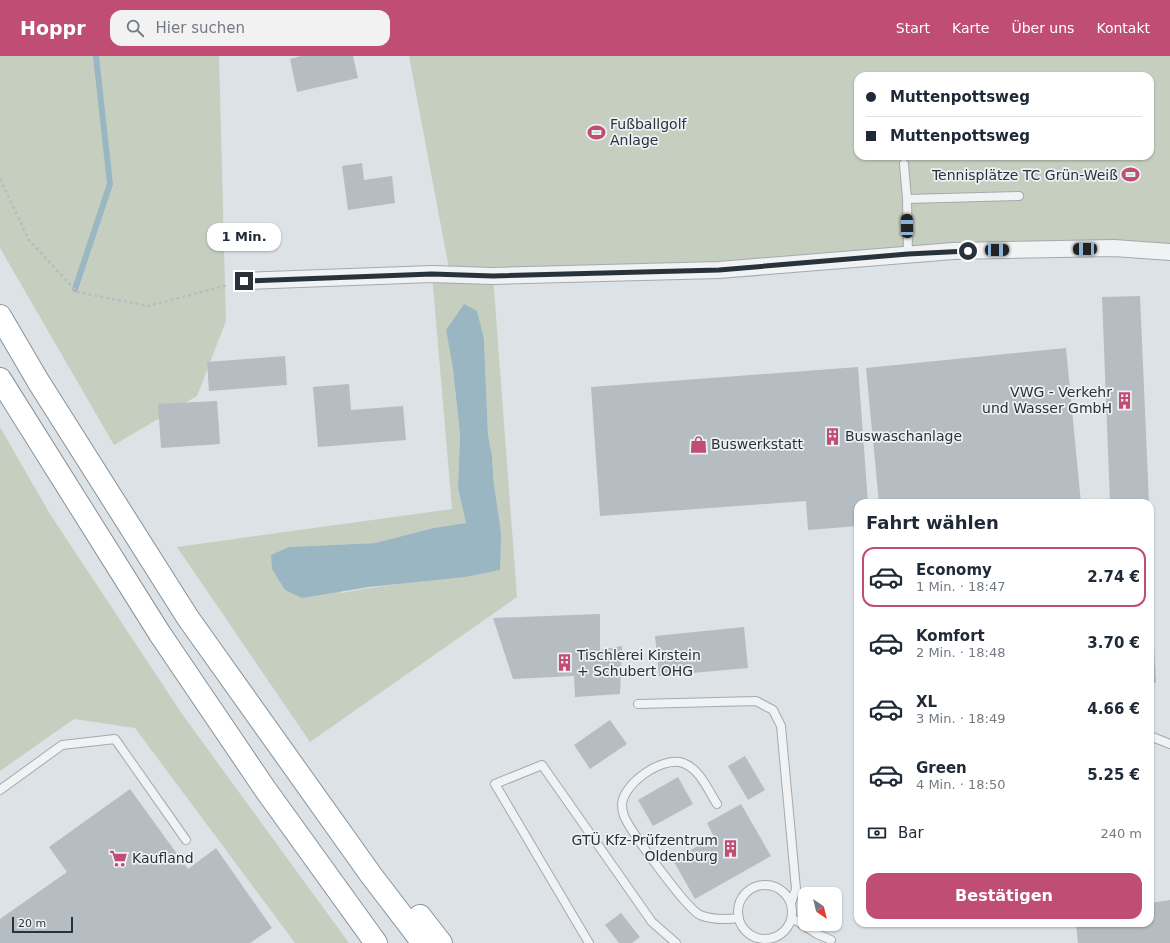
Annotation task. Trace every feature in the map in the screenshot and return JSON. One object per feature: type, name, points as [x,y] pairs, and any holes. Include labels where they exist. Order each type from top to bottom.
[{"type":"highway","points":[[0,316],[38,381],[188,618],[371,875],[423,943]]},
{"type":"highway","points":[[0,379],[160,634],[265,789],[376,943]]},
{"type":"highway","points":[[371,875],[401,892],[441,943]]},
{"type":"street","points":[[244,281],[432,274],[493,276],[719,270],[953,251],[1114,248],[1170,252]]},
{"type":"lane","points":[[904,164],[907,199],[908,254]]},
{"type":"lane","points":[[907,199],[1019,196]]},
{"type":"lane","points":[[638,704],[756,701],[773,710],[781,726],[796,889],[791,904]]},
{"type":"lane","points":[[1154,738],[1170,744]]},
{"type":"lane","points":[[0,790],[62,745],[115,739],[186,840]]},
{"type":"lane","points":[[717,804],[698,774],[687,765],[677,762],[660,765],[634,782],[622,804],[623,815],[631,829],[680,895],[699,914],[720,920],[739,918]]},
{"type":"lane","points":[[589,943],[495,784],[542,765],[652,922],[676,943]]},
{"type":"lane","points":[[762,885],[772,886],[780,890],[787,896],[791,904],[792,918],[788,927],[775,941],[761,939],[748,934],[739,918],[740,905],[746,893],[762,885]]},
{"type":"lane","points":[[792,918],[817,934],[830,940]]},
{"type":"path","points":[[0,179],[30,240],[77,292],[148,306],[244,281]]},
{"type":"green space","points":[[0,56],[219,56],[226,321],[197,396],[114,445],[0,248]]},
{"type":"green space","points":[[409,56],[1170,56],[1170,252],[1114,248],[493,276],[517,597],[310,742],[177,547],[452,509],[432,274],[450,274]],"holes":[[[446,330],[484,339],[488,435],[492,455],[500,570],[381,586],[342,593],[289,547],[375,543],[433,528],[466,523],[458,488],[460,435],[453,369]]]},
{"type":"green space","points":[[0,427],[50,514],[182,714],[349,943],[295,943],[135,728],[74,719],[0,771]]},
{"type":"water","points":[[464,304],[477,311],[484,339],[488,435],[492,455],[494,485],[501,533],[500,570],[465,577],[369,587],[302,598],[285,590],[272,569],[271,555],[289,547],[375,543],[433,528],[466,523],[458,488],[460,435],[453,369],[446,330]]},
{"type":"building","points":[[301,56],[353,56],[358,78],[297,92],[290,59]]},
{"type":"building","points":[[362,163],[364,180],[392,176],[395,203],[348,210],[342,166]]},
{"type":"building","name":"VWG - Verkehr und Wasser GmbH","points":[[1140,296],[1149,499],[1110,499],[1102,297]]},
{"type":"building","points":[[1066,348],[1081,499],[879,499],[866,368]]},
{"type":"building","points":[[285,356],[287,385],[209,391],[207,362]]},
{"type":"building","name":"Buswerkstatt","points":[[858,367],[868,499],[854,499],[854,526],[808,530],[806,501],[600,516],[591,387]]},
{"type":"building","points":[[349,384],[351,410],[403,406],[406,440],[318,447],[313,387]]},
{"type":"building","points":[[217,401],[220,444],[161,448],[158,404]]},
{"type":"building","name":"Tischlerei Kirstein + Schubert OHG","points":[[600,614],[600,650],[622,646],[620,694],[575,697],[574,676],[513,679],[493,618]]},
{"type":"building","points":[[744,627],[748,668],[659,676],[655,636]]},
{"type":"building","points":[[1154,646],[1156,683],[1154,683]]},
{"type":"building","points":[[610,720],[627,744],[590,769],[574,745]]},
{"type":"building","points":[[745,756],[765,790],[748,800],[728,766]]},
{"type":"building","points":[[678,777],[693,804],[653,826],[638,800]]},
{"type":"building","name":"Kaufland","points":[[130,789],[188,869],[216,848],[272,928],[250,943],[0,943],[0,919],[67,872],[49,847]]},
{"type":"building","name":"GTÜ Kfz-Prüfzentrum Oldenburg","points":[[741,804],[771,856],[695,899],[673,860],[714,837],[707,823]]},
{"type":"building","points":[[1170,900],[1170,943],[1078,943],[1076,927],[1154,927],[1154,902]]},
{"type":"building","points":[[621,913],[640,937],[632,943],[619,943],[605,925]]},
{"type":"waterway","points":[[75,289],[110,184],[96,56]]},
{"type":"place","name":"Fußballgolf Anlage","points":[[597,132]]},
{"type":"place","name":"Tennisplätze TC Grün-Weiß","points":[[1131,175]]},
{"type":"place","name":"VWG - Verkehr und Wasser GmbH","points":[[1125,400]]},
{"type":"place","name":"Buswaschanlage","points":[[832,436]]},
{"type":"place","name":"Buswerkstatt","points":[[698,444]]},
{"type":"place","name":"Tischlerei Kirstein + Schubert OHG","points":[[564,663]]},
{"type":"place","name":"GTÜ Kfz-Prüfzentrum Oldenburg","points":[[731,848]]},
{"type":"place","name":"Kaufland","points":[[119,858]]},
{"type":"route","points":[[244,281],[432,274],[493,276],[719,270],[908,254],[968,251]]}]
